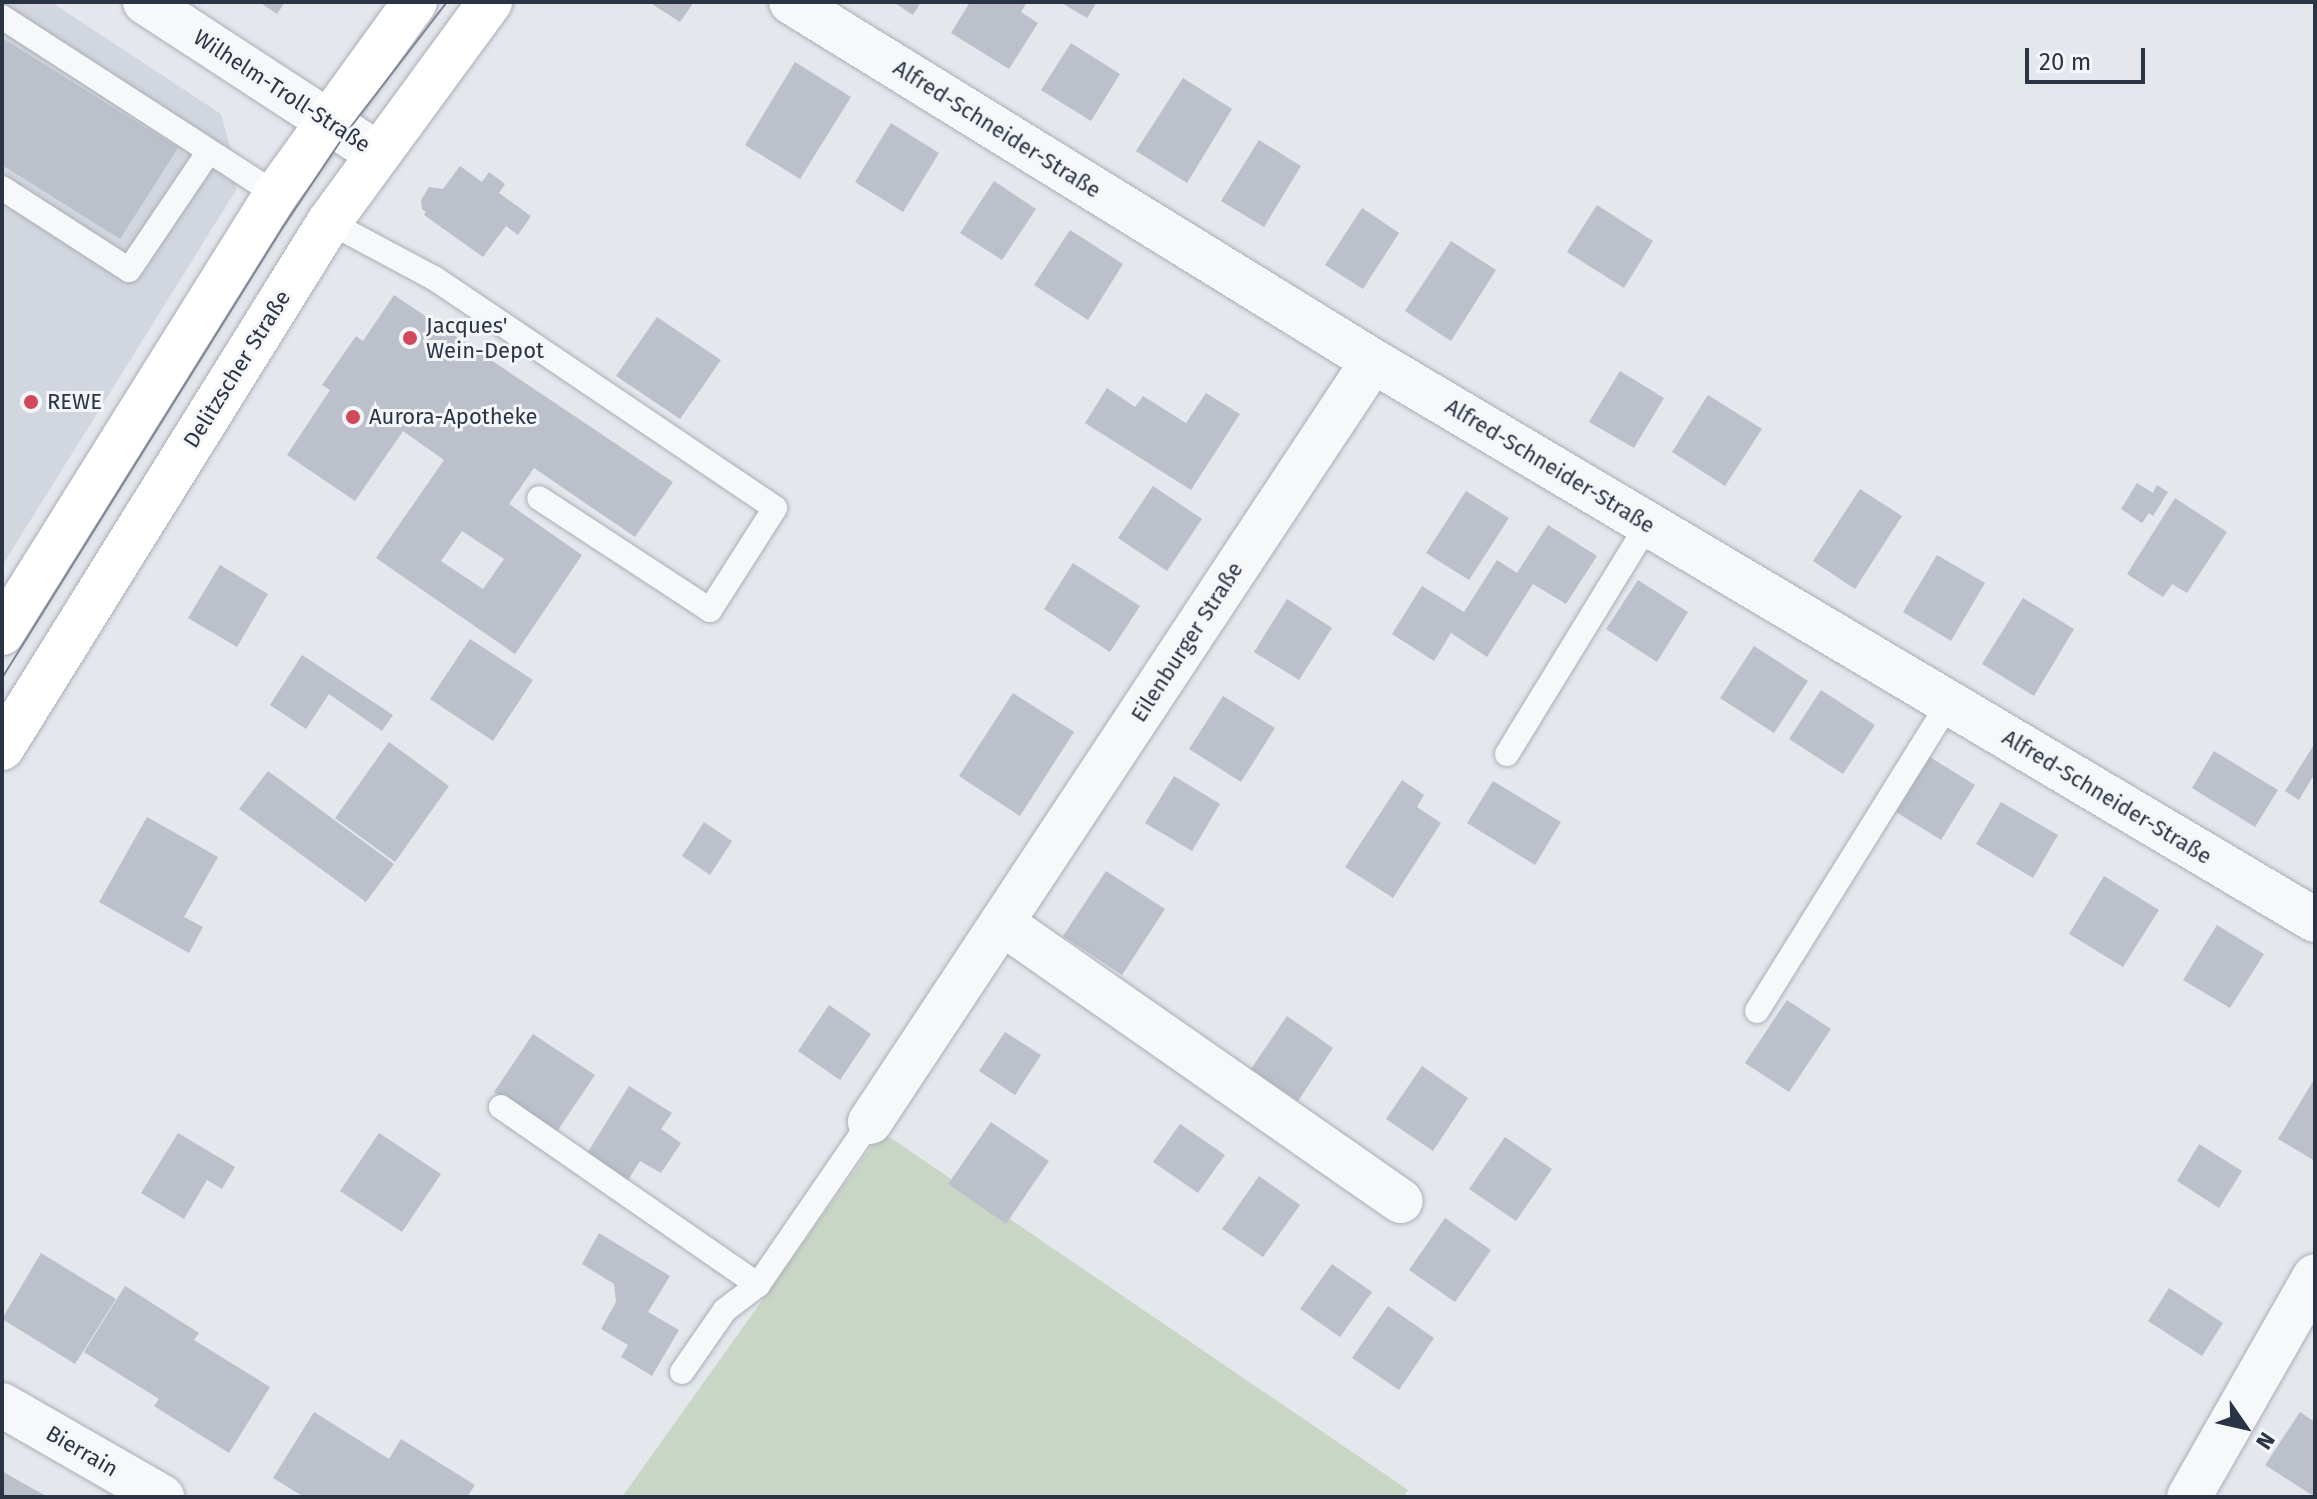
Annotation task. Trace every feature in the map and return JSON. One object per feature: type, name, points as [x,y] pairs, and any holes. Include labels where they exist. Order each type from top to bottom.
[{"type":"main road","points":[[2,633],[276,194],[415,2]]},
{"type":"main road","name":"Delitzscher Straße","points":[[7,728],[329,222],[490,2]]},
{"type":"street","name":"Wilhelm-Troll-Straße","points":[[145,2],[378,154]]},
{"type":"street","name":"Alfred-Schneider-Straße","points":[[791,2],[1373,361],[2315,920]]},
{"type":"street","name":"Eilenburger Straße","points":[[870,1122],[1373,361]]},
{"type":"street","points":[[1002,923],[1401,1201]]},
{"type":"street","points":[[2189,1497],[2315,1276]]},
{"type":"street","name":"Bierrain","points":[[2,1405],[162,1497]]},
{"type":"lane","points":[[2,17],[208,153],[276,194]]},
{"type":"lane","points":[[2,188],[129,270],[208,153]]},
{"type":"lane","points":[[329,222],[434,278],[775,508],[710,610],[539,498]]},
{"type":"lane","points":[[1507,754],[1648,524]]},
{"type":"lane","points":[[1757,1011],[1949,702]]},
{"type":"lane","points":[[501,1107],[758,1285]]},
{"type":"lane","points":[[682,1372],[725,1310],[758,1285],[870,1122]]},
{"type":"shaded area","points":[[2,2],[51,2],[221,114],[236,168],[236,190],[2,566]]},
{"type":"green space","points":[[882,1132],[1408,1490],[1403,1497],[622,1497]]},
{"type":"building","points":[[259,2],[285,2],[277,14]]},
{"type":"building","points":[[649,2],[694,2],[680,22]]},
{"type":"building","points":[[893,2],[921,2],[913,15]]},
{"type":"building","points":[[970,2],[1027,2],[1021,12],[1038,23],[1009,69],[951,33]]},
{"type":"building","points":[[1060,2],[1097,2],[1087,18]]},
{"type":"building","points":[[2,38],[178,148],[120,239],[2,165]]},
{"type":"building","points":[[1071,43],[1120,74],[1091,121],[1041,90]]},
{"type":"building","points":[[795,62],[851,97],[800,179],[745,145]]},
{"type":"building","points":[[1183,78],[1232,109],[1187,183],[1136,151]]},
{"type":"building","points":[[891,123],[939,153],[903,212],[855,182]]},
{"type":"building","points":[[1259,140],[1301,166],[1264,227],[1221,201]]},
{"type":"building","points":[[460,166],[482,182],[489,172],[505,184],[499,193],[531,216],[518,235],[506,226],[483,257],[424,215],[426,212],[422,209],[421,200],[429,187],[443,189]]},
{"type":"building","points":[[994,181],[1036,209],[1002,260],[960,233]]},
{"type":"building","points":[[1597,205],[1653,241],[1624,288],[1567,252]]},
{"type":"building","points":[[1362,208],[1399,233],[1363,289],[1325,265]]},
{"type":"building","points":[[1070,230],[1123,264],[1088,320],[1034,285]]},
{"type":"building","points":[[1451,241],[1496,270],[1451,341],[1405,311]]},
{"type":"building","points":[[394,295],[673,482],[635,537],[534,468],[509,504],[582,555],[515,654],[376,558],[444,460],[403,431],[355,501],[287,455],[330,390],[322,385],[356,336],[363,341]],"holes":[[[462,531],[504,559],[483,589],[441,561]]]},
{"type":"building","points":[[657,317],[721,360],[680,419],[616,376]]},
{"type":"building","points":[[1620,371],[1664,398],[1634,448],[1589,422]]},
{"type":"building","points":[[1107,388],[1135,407],[1143,396],[1186,423],[1206,393],[1240,414],[1191,490],[1085,423]]},
{"type":"building","points":[[1708,395],[1762,429],[1725,486],[1672,452]]},
{"type":"building","points":[[2137,483],[2153,493],[2157,485],[2168,492],[2153,516],[2149,513],[2142,523],[2121,509]]},
{"type":"building","points":[[1153,486],[1202,519],[1167,571],[1118,538]]},
{"type":"building","points":[[1860,489],[1902,516],[1855,589],[1813,561]]},
{"type":"building","points":[[1466,491],[1509,518],[1469,580],[1426,553]]},
{"type":"building","points":[[2175,498],[2227,532],[2187,593],[2172,584],[2163,597],[2127,574]]},
{"type":"building","points":[[1548,525],[1597,556],[1566,604],[1533,584],[1487,657],[1451,633],[1434,661],[1392,634],[1422,586],[1464,612],[1497,560],[1517,573]]},
{"type":"building","points":[[1937,555],[1985,583],[1951,641],[1903,612]]},
{"type":"building","points":[[1073,563],[1140,606],[1110,652],[1044,609]]},
{"type":"building","points":[[220,565],[268,594],[237,647],[188,618]]},
{"type":"building","points":[[1638,580],[1688,612],[1657,662],[1606,629]]},
{"type":"building","points":[[2023,598],[2074,629],[2034,696],[1982,664]]},
{"type":"building","points":[[1287,599],[1332,628],[1299,680],[1254,652]]},
{"type":"building","points":[[470,639],[533,680],[493,741],[430,699]]},
{"type":"building","points":[[1754,646],[1808,681],[1774,733],[1720,698]]},
{"type":"building","points":[[302,655],[393,715],[382,731],[329,694],[306,729],[270,705]]},
{"type":"building","points":[[1821,690],[1875,725],[1843,774],[1789,739]]},
{"type":"building","points":[[1013,693],[1074,732],[1020,816],[959,776]]},
{"type":"building","points":[[1223,696],[1275,728],[1241,782],[1189,749]]},
{"type":"building","points":[[389,742],[449,786],[395,862],[335,818]]},
{"type":"building","points":[[2315,743],[2315,773],[2299,800],[2285,791]]},
{"type":"building","points":[[2214,751],[2278,790],[2255,827],[2192,788]]},
{"type":"building","points":[[1930,757],[1975,785],[1941,840],[1896,812]]},
{"type":"building","points":[[268,771],[394,864],[366,902],[239,809]]},
{"type":"building","points":[[1174,776],[1220,804],[1192,851],[1145,823]]},
{"type":"building","points":[[1402,780],[1424,795],[1417,807],[1441,823],[1393,898],[1345,867]]},
{"type":"building","points":[[1493,781],[1561,822],[1535,865],[1467,823]]},
{"type":"building","points":[[2001,802],[2058,835],[2033,878],[1976,844]]},
{"type":"building","points":[[147,817],[218,857],[184,917],[203,927],[189,953],[99,902]]},
{"type":"building","points":[[704,822],[732,841],[710,875],[682,856]]},
{"type":"building","points":[[1106,871],[1165,909],[1122,975],[1063,936]]},
{"type":"building","points":[[2104,876],[2159,910],[2123,967],[2069,934]]},
{"type":"building","points":[[2217,925],[2264,954],[2230,1008],[2183,980]]},
{"type":"building","points":[[1787,1000],[1831,1029],[1789,1092],[1745,1063]]},
{"type":"building","points":[[829,1005],[871,1034],[840,1080],[798,1051]]},
{"type":"building","points":[[1287,1016],[1333,1048],[1298,1101],[1251,1069]]},
{"type":"building","points":[[1005,1032],[1041,1055],[1015,1095],[979,1071]]},
{"type":"building","points":[[533,1034],[595,1075],[556,1133],[494,1092]]},
{"type":"building","points":[[1422,1066],[1468,1098],[1433,1151],[1386,1119]]},
{"type":"building","points":[[2315,1078],[2315,1161],[2278,1139]]},
{"type":"building","points":[[629,1086],[672,1113],[661,1129],[681,1143],[661,1173],[640,1161],[627,1182],[586,1155]]},
{"type":"building","points":[[991,1122],[1049,1161],[1006,1224],[948,1184]]},
{"type":"building","points":[[1180,1124],[1225,1155],[1198,1193],[1153,1162]]},
{"type":"building","points":[[178,1133],[235,1167],[222,1189],[207,1180],[184,1219],[141,1193]]},
{"type":"building","points":[[379,1133],[441,1174],[402,1232],[340,1191]]},
{"type":"building","points":[[1505,1137],[1552,1169],[1516,1221],[1469,1189]]},
{"type":"building","points":[[2199,1144],[2242,1171],[2219,1208],[2177,1181]]},
{"type":"building","points":[[1259,1176],[1300,1205],[1263,1257],[1222,1229]]},
{"type":"building","points":[[1445,1218],[1491,1250],[1455,1302],[1409,1270]]},
{"type":"building","points":[[599,1233],[670,1276],[648,1312],[679,1330],[652,1376],[621,1357],[628,1345],[601,1329],[616,1302],[614,1284],[582,1264]]},
{"type":"building","points":[[41,1253],[116,1299],[75,1364],[2,1319]]},
{"type":"building","points":[[1332,1264],[1372,1292],[1340,1337],[1300,1309]]},
{"type":"building","points":[[125,1286],[199,1333],[194,1340],[270,1387],[229,1453],[154,1406],[159,1399],[84,1352]]},
{"type":"building","points":[[2169,1288],[2223,1323],[2202,1356],[2148,1321]]},
{"type":"building","points":[[1388,1306],[1434,1338],[1399,1390],[1352,1358]]},
{"type":"building","points":[[314,1412],[389,1459],[401,1439],[475,1485],[467,1497],[304,1497],[273,1478]]},
{"type":"building","points":[[2300,1412],[2315,1422],[2315,1497],[2265,1465]]},
{"type":"building","points":[[2,1471],[28,1486],[48,1497],[2,1497]]},
{"type":"tram line","points":[[2,678],[283,227],[346,133],[447,2]]},
{"type":"place","name":"Jacques' Wein-Depot","points":[[410,338]]},
{"type":"place","name":"REWE","points":[[31,402]]},
{"type":"place","name":"Aurora-Apotheke","points":[[353,417]]}]
